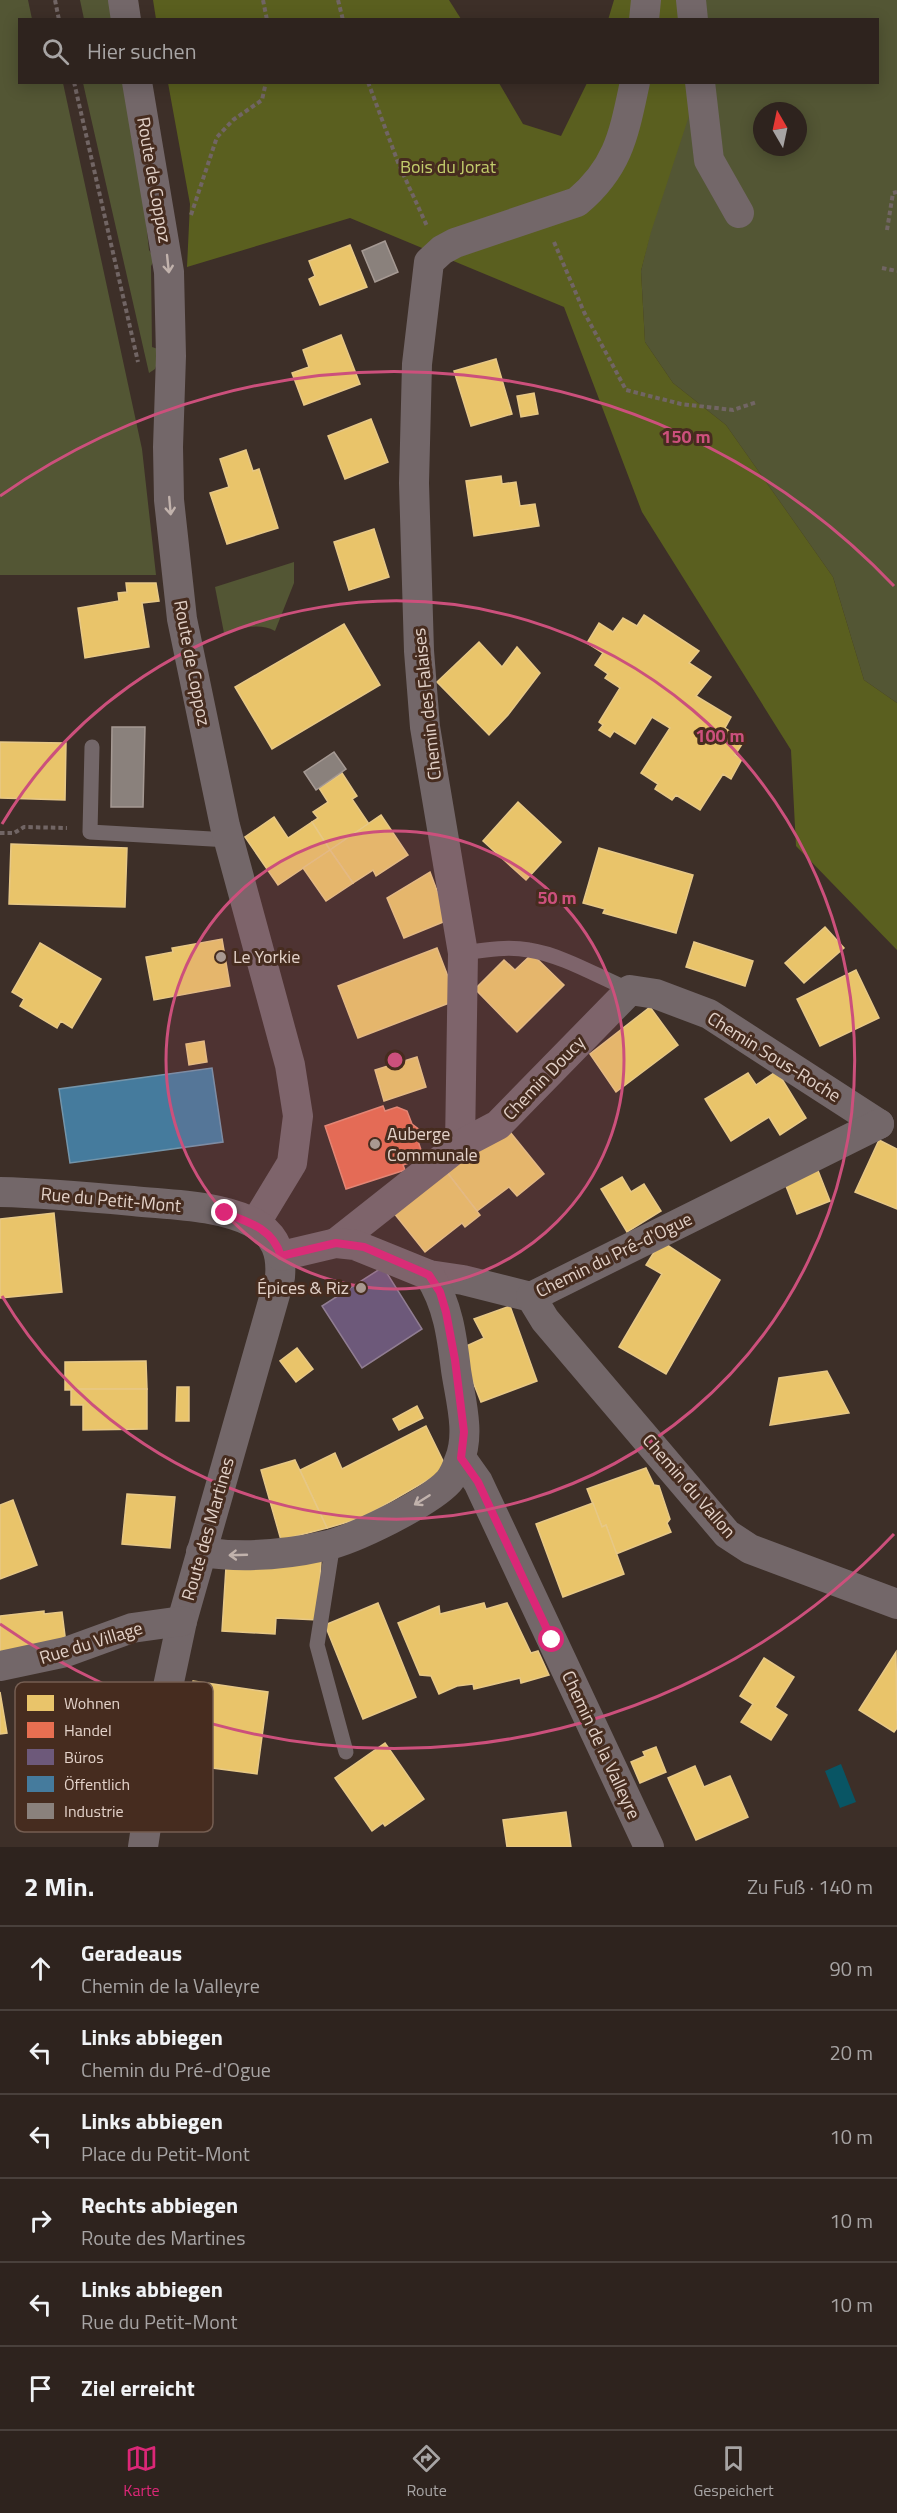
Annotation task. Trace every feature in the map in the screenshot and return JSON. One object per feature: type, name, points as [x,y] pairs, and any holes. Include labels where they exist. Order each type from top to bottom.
[{"type":"street","points":[[123,0],[126,18]]},
{"type":"street","points":[[644,18],[646,0]]},
{"type":"street","points":[[690,0],[693,18]]},
{"type":"street","name":"Route de Coppoz","points":[[137,84],[166,247],[171,356],[169,500],[182,619],[229,840],[290,1065],[298,1116],[292,1163],[255,1224]]},
{"type":"street","points":[[435,256],[456,243],[577,202],[592,190],[621,144],[635,84]]},
{"type":"street","points":[[700,84],[709,160],[739,213]]},
{"type":"street","name":"Chemin des Falaises","points":[[435,256],[417,364],[414,471],[419,640],[430,761],[463,953],[460,1145]]},
{"type":"street","name":"Chemin Sous-Roche","points":[[630,990],[656,994],[709,1014],[879,1124]]},
{"type":"street","name":"Chemin Doucy","points":[[336,1243],[460,1145],[498,1125],[630,990]]},
{"type":"street","name":"Chemin du Pré-d'Ogue","points":[[336,1243],[364,1247],[429,1275],[463,1280],[531,1297],[879,1124]]},
{"type":"street","name":"Rue du Petit-Mont","points":[[0,1192],[30,1192],[204,1209],[225,1213],[255,1224]]},
{"type":"street","points":[[255,1224],[272,1239],[281,1256],[336,1243]]},
{"type":"street","name":"Route des Martines","points":[[170,1682],[182,1621],[280,1277],[281,1256]]},
{"type":"street","points":[[201,1552],[224,1556],[258,1554],[333,1543],[406,1510],[435,1492],[449,1480],[461,1458],[464,1432],[446,1312],[440,1292],[429,1275]]},
{"type":"street","name":"Chemin du Vallon","points":[[531,1297],[545,1320],[727,1534],[750,1549],[897,1604]]},
{"type":"street","name":"Chemin de la Valleyre","points":[[461,1458],[478,1482],[649,1847]]},
{"type":"street","name":"Rue du Village","points":[[0,1666],[66,1652],[132,1628],[182,1621]]},
{"type":"street","name":"Route des Martines","points":[[143,1847],[145,1832]]},
{"type":"lane","points":[[92,747],[90,832],[229,840]]},
{"type":"lane","points":[[463,953],[499,949],[529,950],[551,956],[630,990]]},
{"type":"lane","points":[[333,1543],[317,1645],[346,1752]]},
{"type":"path","points":[[55,0],[59,18]]},
{"type":"path","points":[[264,0],[267,18]]},
{"type":"path","points":[[338,0],[343,18]]},
{"type":"path","points":[[74,84],[140,369]]},
{"type":"path","points":[[166,247],[172,244],[188,225],[217,137],[233,120],[262,100],[266,84]]},
{"type":"path","points":[[369,84],[399,165],[435,244],[435,256]]},
{"type":"path","points":[[887,230],[893,192],[897,192]]},
{"type":"path","points":[[543,214],[584,312],[626,390],[681,404],[733,410],[757,402]]},
{"type":"path","points":[[882,268],[897,271]]},
{"type":"path","points":[[0,833],[14,833],[24,827],[62,828],[90,832]]},
{"type":"green space","points":[[0,0],[28,0],[32,18],[18,18],[18,84],[63,84],[142,449],[156,575],[0,575]]},
{"type":"green space","points":[[80,0],[116,0],[120,18],[84,18]]},
{"type":"green space","points":[[153,0],[449,0],[460,18],[156,18]]},
{"type":"green space","points":[[614,0],[677,0],[679,18],[609,18]]},
{"type":"green space","points":[[677,0],[897,0],[897,703],[864,680],[833,577],[726,425],[673,383],[645,342],[641,271],[686,84],[879,84],[879,18],[679,18]]},
{"type":"green space","points":[[83,84],[131,84],[149,250],[155,259],[151,266],[152,347],[158,349],[160,355],[155,369],[149,373]]},
{"type":"green space","name":"Bois du Jorat","points":[[168,84],[500,84],[523,124],[561,136],[587,84],[686,84],[689,116],[651,232],[641,271],[645,342],[673,383],[726,425],[833,577],[864,680],[897,703],[897,950],[796,846],[791,750],[642,512],[564,307],[350,218],[187,267],[190,204]]},
{"type":"green space","points":[[294,562],[294,583],[275,631],[256,627],[224,633],[215,587]]},
{"type":"water","points":[[841,1764],[856,1802],[840,1808],[825,1771]]},
{"type":"building: Wohnen","points":[[350,245],[367,287],[320,305],[309,279],[315,276],[309,261]]},
{"type":"building: Wohnen","points":[[341,335],[360,384],[304,405],[292,373],[309,367],[303,350]]},
{"type":"building: Wohnen","points":[[496,359],[512,414],[471,426],[454,371]]},
{"type":"building: Wohnen","points":[[534,393],[538,414],[521,417],[517,396]]},
{"type":"building: Wohnen","points":[[371,419],[388,462],[345,479],[328,436]]},
{"type":"building: Wohnen","points":[[246,450],[253,471],[259,469],[278,528],[227,544],[210,493],[229,487],[220,459]]},
{"type":"building: Wohnen","points":[[501,476],[502,484],[516,482],[520,506],[535,504],[539,526],[474,536],[466,481]]},
{"type":"building: Wohnen","points":[[374,529],[389,577],[349,590],[334,542]]},
{"type":"building: Wohnen","points":[[126,583],[156,583],[159,601],[142,603],[149,647],[85,658],[78,608],[119,601],[118,593],[127,592]]},
{"type":"building: Wohnen","points":[[644,615],[699,651],[689,663],[711,677],[696,696],[731,717],[725,728],[744,741],[735,755],[742,759],[731,779],[723,774],[700,810],[676,795],[672,800],[655,789],[658,784],[641,773],[670,728],[652,717],[635,744],[614,731],[610,737],[599,730],[603,725],[599,722],[620,688],[605,678],[608,674],[595,665],[603,653],[587,643],[599,623],[613,632],[623,618],[637,626]]},
{"type":"building: Wohnen","points":[[344,624],[380,685],[272,749],[235,687]]},
{"type":"building: Wohnen","points":[[479,642],[502,667],[517,647],[540,673],[508,715],[489,735],[437,682]]},
{"type":"building: Wohnen","points":[[0,742],[66,743],[65,800],[0,798]]},
{"type":"building: Wohnen","points":[[342,773],[357,796],[352,799],[369,824],[330,850],[312,822],[318,818],[313,812],[328,802],[319,788]]},
{"type":"building: Wohnen","points":[[518,802],[561,842],[526,880],[483,841]]},
{"type":"building: Wohnen","points":[[381,815],[408,855],[376,876],[373,870],[353,883],[330,850]]},
{"type":"building: Wohnen","points":[[274,817],[288,838],[312,822],[330,850],[278,885],[245,837]]},
{"type":"building: Wohnen","points":[[11,844],[127,848],[125,907],[9,904]]},
{"type":"building: Wohnen","points":[[599,848],[693,875],[676,933],[603,913],[605,909],[583,903]]},
{"type":"building: Wohnen","points":[[330,850],[353,883],[326,901],[303,868]]},
{"type":"building: Wohnen","points":[[430,872],[448,920],[404,938],[387,898]]},
{"type":"building: Wohnen","points":[[825,927],[844,948],[804,983],[785,963]]},
{"type":"building: Wohnen","points":[[222,939],[230,986],[154,1000],[146,957],[173,952],[172,948]]},
{"type":"building: Wohnen","points":[[694,942],[753,961],[745,986],[686,967]]},
{"type":"building: Wohnen","points":[[40,943],[101,979],[72,1028],[61,1021],[57,1028],[20,1006],[24,999],[12,992]]},
{"type":"building: Wohnen","points":[[437,948],[457,1000],[358,1038],[338,986]]},
{"type":"building: Wohnen","points":[[532,954],[564,985],[517,1032],[475,989],[504,960],[515,970]]},
{"type":"building: Wohnen","points":[[856,970],[879,1018],[820,1046],[797,999]]},
{"type":"building: Wohnen","points":[[650,1007],[678,1045],[616,1092],[590,1054]]},
{"type":"building: Wohnen","points":[[204,1041],[207,1062],[189,1065],[186,1044]]},
{"type":"building: Wohnen","points":[[417,1057],[426,1087],[384,1101],[375,1070]]},
{"type":"building: Wohnen","points":[[777,1071],[806,1118],[780,1135],[769,1117],[731,1141],[705,1099],[748,1073],[756,1085]]},
{"type":"building: Wohnen","points":[[506,1127],[544,1174],[517,1196],[509,1187],[477,1211],[446,1171]]},
{"type":"building: Wohnen","points":[[879,1140],[897,1149],[897,1209],[855,1192]]},
{"type":"building: Wohnen","points":[[817,1168],[830,1201],[797,1214],[784,1181]]},
{"type":"building: Wohnen","points":[[446,1171],[480,1215],[465,1227],[462,1223],[425,1252],[393,1212]]},
{"type":"building: Wohnen","points":[[622,1177],[631,1192],[644,1184],[661,1211],[627,1232],[601,1189]]},
{"type":"building: Wohnen","points":[[54,1213],[62,1292],[0,1298],[0,1219]]},
{"type":"building: Wohnen","points":[[661,1241],[720,1280],[666,1374],[619,1347],[662,1274],[646,1265]]},
{"type":"building: Wohnen","points":[[510,1306],[537,1381],[481,1402],[460,1349],[484,1338],[474,1319]]},
{"type":"building: Wohnen","points":[[297,1348],[313,1369],[296,1382],[280,1361]]},
{"type":"building: Wohnen","points":[[146,1361],[147,1389],[65,1390],[65,1362]]},
{"type":"building: Wohnen","points":[[827,1371],[849,1413],[770,1425],[779,1378]]},
{"type":"building: Wohnen","points":[[177,1387],[189,1387],[189,1421],[176,1421]]},
{"type":"building: Wohnen","points":[[71,1389],[147,1389],[147,1429],[83,1430],[83,1405],[71,1405]]},
{"type":"building: Wohnen","points":[[417,1406],[423,1418],[399,1430],[393,1419]]},
{"type":"building: Wohnen","points":[[426,1426],[447,1469],[362,1518],[327,1528],[300,1470],[335,1453],[342,1469]]},
{"type":"building: Wohnen","points":[[295,1460],[327,1528],[281,1540],[261,1470]]},
{"type":"building: Wohnen","points":[[646,1468],[654,1485],[659,1486],[670,1519],[667,1523],[671,1532],[616,1554],[606,1525],[602,1527],[587,1489]]},
{"type":"building: Wohnen","points":[[127,1494],[175,1497],[170,1548],[122,1544]]},
{"type":"building: Wohnen","points":[[13,1500],[37,1565],[0,1579],[0,1505]]},
{"type":"building: Wohnen","points":[[593,1503],[602,1527],[606,1525],[624,1574],[563,1597],[536,1524]]},
{"type":"building: Wohnen","points":[[321,1560],[318,1620],[276,1618],[275,1634],[222,1631],[226,1567]]},
{"type":"building: Wohnen","points":[[378,1603],[416,1697],[363,1719],[325,1625]]},
{"type":"building: Wohnen","points":[[484,1603],[486,1609],[507,1603],[531,1653],[538,1651],[549,1675],[521,1683],[520,1678],[474,1689],[473,1684],[457,1686],[439,1694],[431,1676],[420,1675],[398,1623],[439,1606],[440,1614]]},
{"type":"building: Wohnen","points":[[44,1611],[44,1614],[62,1612],[66,1644],[0,1655],[0,1616]]},
{"type":"building: Wohnen","points":[[896,1652],[897,1728],[894,1732],[859,1710]]},
{"type":"building: Wohnen","points":[[764,1658],[794,1677],[775,1707],[787,1715],[771,1740],[741,1722],[753,1704],[740,1696]]},
{"type":"building: Wohnen","points":[[213,1684],[268,1692],[257,1774],[213,1768]]},
{"type":"building: Wohnen","points":[[0,1692],[7,1733],[0,1734]]},
{"type":"building: Wohnen","points":[[385,1743],[424,1799],[385,1826],[383,1823],[372,1831],[335,1778]]},
{"type":"building: Wohnen","points":[[656,1747],[666,1772],[640,1783],[631,1762],[645,1756],[643,1752]]},
{"type":"building: Wohnen","points":[[695,1766],[704,1787],[730,1776],[748,1817],[696,1840],[668,1778]]},
{"type":"building: Wohnen","points":[[566,1812],[571,1847],[507,1847],[503,1820]]},
{"type":"building: Handel","name":"Auberge Communale","points":[[383,1106],[385,1111],[397,1107],[407,1111],[412,1124],[420,1130],[417,1138],[421,1150],[415,1161],[403,1165],[405,1170],[346,1189],[325,1126]]},
{"type":"building: Büros","points":[[383,1267],[422,1329],[362,1368],[322,1306]]},
{"type":"building: Öffentlich","points":[[212,1068],[223,1142],[70,1163],[59,1089]]},
{"type":"building: Industrie","points":[[385,241],[398,272],[375,282],[362,251]]},
{"type":"building: Industrie","points":[[112,727],[145,727],[143,807],[111,807]]},
{"type":"building: Industrie","points":[[334,752],[346,769],[316,790],[304,772]]},
{"type":"place","name":"Le Yorkie","points":[[221,957]]},
{"type":"place","name":"Auberge Communale","points":[[375,1144]]},
{"type":"place","name":"Épices & Riz","points":[[361,1288]]},
{"type":"route","points":[[225,1213],[255,1224],[272,1239],[279,1248],[281,1256],[322,1245],[336,1243],[354,1245],[364,1247],[429,1275],[440,1292],[455,1360],[464,1432],[461,1458],[478,1482],[552,1640]]}]
